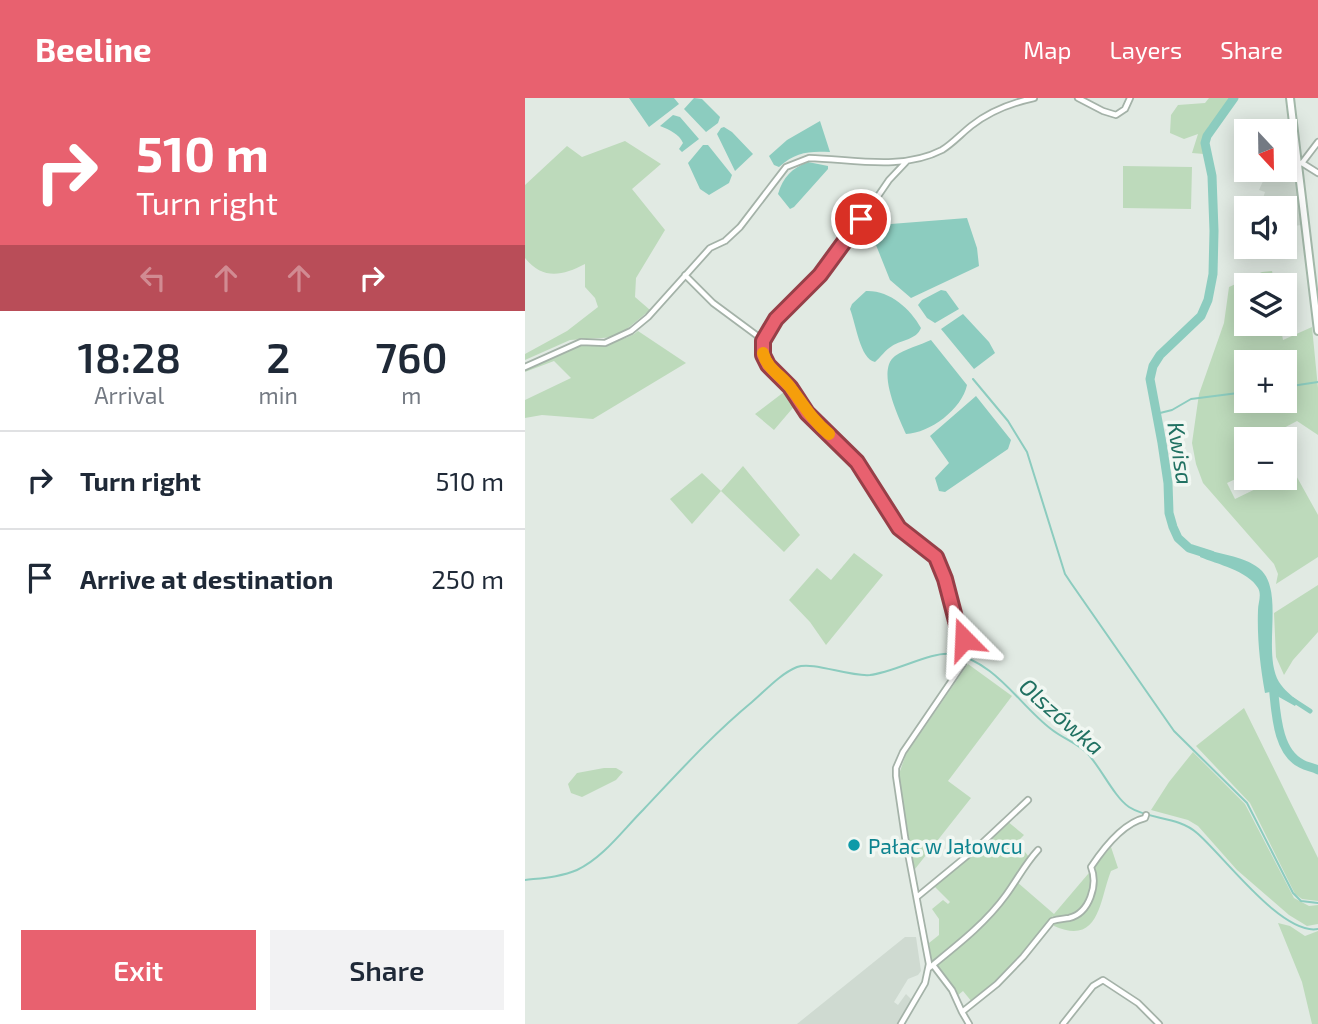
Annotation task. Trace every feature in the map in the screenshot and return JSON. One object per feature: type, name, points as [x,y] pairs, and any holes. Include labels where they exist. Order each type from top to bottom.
[{"type":"main road","points":[[1290,98],[1300,163],[1318,331]]},
{"type":"street","points":[[525,367],[581,342],[605,343],[631,331],[648,317],[710,248],[725,241],[740,227],[786,167],[799,160],[809,158],[873,163],[907,161],[939,152],[973,124],[1011,103],[1034,98]]},
{"type":"street","points":[[1078,98],[1116,115],[1125,109],[1130,98]]},
{"type":"street","points":[[1318,142],[1300,163],[1318,173]]},
{"type":"street","points":[[907,161],[889,180],[820,275],[776,319],[763,341],[763,355],[768,365],[788,384],[811,418],[857,462],[899,528],[936,557],[945,579],[957,625],[967,645],[963,664],[903,752],[896,768],[905,837],[931,967],[952,990],[969,1024]]},
{"type":"street","points":[[685,275],[713,303],[763,341]]},
{"type":"street","points":[[916,898],[979,846],[1028,800]]},
{"type":"street","points":[[962,1012],[997,984],[1052,921],[1070,918],[1081,911],[1094,892],[1095,876],[1091,867],[1127,827],[1146,815]]},
{"type":"street","points":[[901,1024],[925,983],[931,967],[968,936],[1005,897],[1026,863],[1038,850]]},
{"type":"street","points":[[1063,1024],[1093,986],[1103,980],[1138,1003],[1159,1024]]},
{"type":"shaded area","points":[[1297,181],[1302,225],[1297,226],[1297,196],[1264,196],[1265,192],[1259,190],[1263,182]]},
{"type":"shaded area","points":[[905,937],[916,937],[921,971],[908,979],[894,1002],[898,1005],[906,994],[912,1000],[899,1024],[797,1024]]},
{"type":"green space","points":[[1209,98],[1231,98],[1221,114],[1208,127],[1204,154],[1192,153],[1198,134],[1184,139],[1170,133],[1171,115],[1178,105],[1205,103]]},
{"type":"green space","points":[[625,141],[661,164],[632,189],[665,230],[636,278],[635,297],[650,310],[617,337],[570,340],[525,360],[525,354],[567,331],[598,307],[595,298],[585,287],[585,264],[553,274],[539,270],[525,258],[525,185],[567,146],[582,157]]},
{"type":"green space","points":[[1123,166],[1192,167],[1191,209],[1123,208]]},
{"type":"green space","points":[[1234,285],[1234,336],[1282,336],[1283,340],[1312,327],[1318,388],[1318,435],[1297,421],[1286,427],[1234,427],[1234,480],[1227,483],[1235,499],[1253,490],[1297,490],[1297,477],[1318,515],[1318,557],[1276,584],[1278,574],[1274,564],[1203,483],[1192,443],[1199,394],[1224,323],[1229,287]]},
{"type":"green space","points":[[638,331],[686,363],[593,419],[542,415],[525,418],[525,400],[571,378],[554,361],[525,372],[525,367],[578,344],[623,339]]},
{"type":"green space","points":[[790,391],[797,403],[774,430],[755,414],[784,392]]},
{"type":"green space","points":[[743,466],[800,535],[784,552],[721,491]]},
{"type":"green space","points":[[702,473],[721,491],[692,524],[670,499]]},
{"type":"green space","points":[[854,553],[883,575],[826,645],[810,622],[789,600],[817,568],[831,580]]},
{"type":"green space","points":[[1318,585],[1318,632],[1293,660],[1284,675],[1276,657],[1274,613]]},
{"type":"green space","points":[[968,664],[1012,696],[948,781],[971,798],[915,869],[908,845],[899,774],[906,754]]},
{"type":"green space","points":[[1244,708],[1318,858],[1318,901],[1302,899],[1295,894],[1250,803],[1196,746]]},
{"type":"green space","points":[[1193,752],[1245,804],[1294,898],[1309,906],[1318,905],[1318,924],[1307,926],[1289,915],[1237,870],[1198,826],[1188,820],[1151,810]]},
{"type":"green space","points":[[616,768],[623,772],[616,780],[582,797],[571,793],[568,784],[577,773]]},
{"type":"green space","points":[[1007,821],[1024,835],[1017,842],[1029,857],[981,920],[932,964],[929,943],[939,935],[939,919],[932,909],[943,900],[948,904],[950,902],[934,886],[976,852]]},
{"type":"green space","points":[[1111,847],[1118,868],[1111,871],[1100,907],[1089,925],[1081,930],[1069,931],[1054,926],[1053,916],[995,983],[972,1002],[963,991],[957,996],[936,966],[974,934],[1017,882],[1054,914]]},
{"type":"green space","points":[[1278,923],[1290,926],[1305,936],[1318,931],[1318,1024],[1312,1024],[1302,982]]},
{"type":"water","points":[[629,98],[674,98],[679,104],[649,127]]},
{"type":"water","points":[[694,98],[702,99],[720,117],[718,123],[706,132],[684,109]]},
{"type":"water","points":[[673,115],[680,117],[699,139],[682,152],[679,149],[683,143],[679,137],[660,126]]},
{"type":"water","points":[[820,121],[830,152],[803,154],[791,158],[779,167],[774,165],[769,156],[787,140]]},
{"type":"water","points":[[724,127],[753,154],[735,171],[717,134]]},
{"type":"water","points":[[703,145],[708,145],[732,175],[729,183],[709,195],[700,189],[688,163]]},
{"type":"water","points":[[808,162],[828,166],[828,169],[790,209],[778,194],[780,188],[789,174]]},
{"type":"water","points":[[967,218],[977,248],[979,266],[911,298],[890,280],[871,230],[878,225]]},
{"type":"water","points":[[941,290],[946,291],[959,309],[935,323],[927,318],[918,305]]},
{"type":"water","points":[[866,291],[875,291],[891,297],[911,314],[921,328],[913,337],[896,344],[875,362],[862,348],[850,309]]},
{"type":"water","points":[[963,314],[989,342],[995,353],[974,369],[941,329]]},
{"type":"water","points":[[931,340],[967,385],[959,403],[944,418],[925,429],[906,434],[890,393],[890,363],[895,356]]},
{"type":"water","points":[[976,396],[1011,440],[1008,449],[945,492],[939,491],[935,478],[949,463],[930,436]]},
{"type":"water","points":[[1202,548],[1249,562],[1262,571],[1268,581],[1272,594],[1274,670],[1281,685],[1298,701],[1295,706],[1270,692],[1265,693],[1258,641],[1258,588],[1240,573],[1200,557]]},
{"type":"waterway","name":"Kwisa","points":[[1211,555],[1189,548],[1178,538],[1173,527],[1150,379],[1153,366],[1160,355],[1201,316],[1208,300],[1213,274],[1214,231],[1212,176],[1205,143],[1207,136],[1234,98]]},
{"type":"waterway","points":[[973,379],[1008,421],[1027,452],[1065,574],[1174,731],[1247,803],[1293,893],[1301,901],[1318,903]]},
{"type":"waterway","points":[[1297,385],[1318,382]]},
{"type":"waterway","points":[[1156,414],[1172,410],[1191,399],[1234,394]]},
{"type":"waterway","name":"Olszówka","points":[[525,880],[571,872],[595,858],[709,741],[791,670],[812,666],[870,675],[934,656],[951,654],[967,658],[994,674],[1039,719],[1083,749],[1129,807],[1181,824],[1197,833],[1271,908],[1304,928],[1318,929]]},
{"type":"waterway","name":"Kwisa","points":[[1273,685],[1279,729],[1287,750],[1302,764],[1318,770]]},
{"type":"waterway","points":[[1293,700],[1310,711]]},
{"type":"slow traffic","points":[[763,353],[766,362],[788,384],[807,413],[829,434]]},
{"type":"place","name":"Pałac w Jałowcu","points":[[854,845]]},
{"type":"route","points":[[861,219],[820,275],[776,319],[765,335],[762,351],[768,365],[790,387],[807,413],[857,462],[903,533],[936,557],[945,579],[953,614],[964,639]]}]
